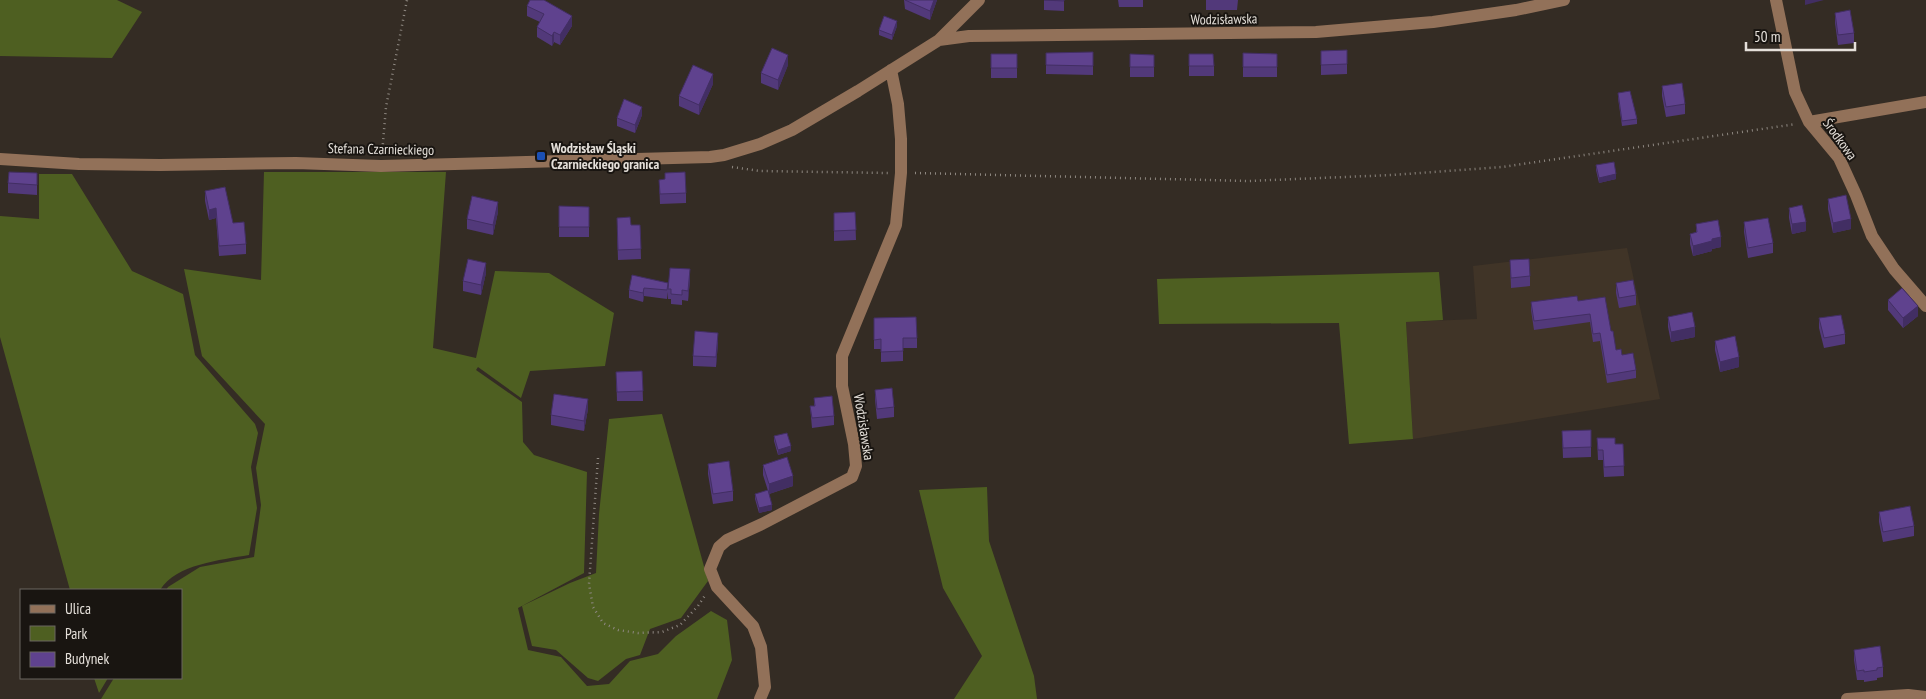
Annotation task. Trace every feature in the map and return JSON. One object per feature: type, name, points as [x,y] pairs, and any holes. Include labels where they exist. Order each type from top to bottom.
[{"type":"street","points":[[939,40],[979,0]]},
{"type":"street","name":"Wodzisławska","points":[[760,144],[818,116],[939,40],[969,36],[1316,32],[1433,22],[1516,10],[1564,0]]},
{"type":"street","name":"Środkowa","points":[[1776,0],[1795,92],[1809,122],[1839,158],[1856,194],[1872,236],[1894,269],[1926,306]]},
{"type":"street","name":"Wodzisławska","points":[[714,580],[710,569],[719,547],[727,540],[852,477],[856,466],[854,444],[842,386],[842,356],[896,225],[901,173],[901,139],[898,104],[891,70]]},
{"type":"street","points":[[1809,122],[1926,102]]},
{"type":"street","name":"Stefana Czarnieckiego","points":[[0,159],[79,164],[296,163],[381,166],[710,157],[724,155],[760,144]]},
{"type":"street","points":[[714,580],[717,588],[753,626],[762,647],[764,687],[760,699]]},
{"type":"street","points":[[1847,699],[1908,695],[1926,697]]},
{"type":"path","points":[[381,166],[386,107],[408,0]]},
{"type":"path","points":[[710,157],[729,166],[760,171],[1249,181],[1502,168],[1809,122]]},
{"type":"path","points":[[598,458],[589,584],[594,607],[603,623],[618,630],[638,633],[662,632],[680,625],[698,606],[714,580]]},
{"type":"shaded area","points":[[1627,248],[1660,399],[1413,439],[1406,322],[1477,319],[1473,266]]},
{"type":"green space","points":[[0,0],[117,0],[142,12],[112,58],[0,56]]},
{"type":"green space","points":[[264,172],[446,172],[433,348],[476,358],[495,271],[549,273],[614,313],[605,366],[530,371],[521,398],[478,367],[476,370],[522,402],[523,442],[534,455],[587,472],[584,573],[518,608],[528,650],[561,657],[587,686],[609,684],[630,661],[658,654],[676,636],[711,611],[727,620],[732,660],[717,699],[101,699],[113,679],[182,679],[182,589],[167,589],[200,567],[254,557],[261,505],[256,468],[265,424],[202,356],[184,269],[261,280]]},
{"type":"green space","points":[[39,174],[72,174],[132,271],[183,294],[195,355],[255,424],[258,433],[251,467],[257,508],[249,555],[213,561],[188,569],[167,581],[161,589],[70,589],[0,337],[0,216],[39,219]]},
{"type":"green space","points":[[1439,272],[1443,320],[1406,322],[1413,439],[1349,444],[1339,323],[1159,324],[1157,279]]},
{"type":"green space","points":[[662,414],[708,581],[681,618],[650,629],[640,655],[626,659],[598,681],[588,678],[556,650],[532,646],[522,606],[596,573],[599,514],[609,419]]},
{"type":"green space","points":[[987,487],[989,541],[1034,676],[1037,699],[954,699],[982,656],[943,588],[919,490]]},
{"type":"green space","points":[[94,679],[107,679],[99,693]]},
{"type":"building","points":[[530,0],[544,0],[572,16],[560,35],[554,32],[552,36],[537,27],[544,14],[527,6]]},
{"type":"building","points":[[905,0],[934,0],[930,11]]},
{"type":"building","points":[[1850,10],[1854,33],[1838,35],[1835,13]]},
{"type":"building","points":[[884,16],[897,21],[892,35],[879,30]]},
{"type":"building","points":[[772,48],[788,55],[778,80],[761,73]]},
{"type":"building","points":[[1347,50],[1347,64],[1321,65],[1321,51]]},
{"type":"building","points":[[1093,52],[1093,66],[1046,65],[1046,53]]},
{"type":"building","points":[[1243,53],[1277,54],[1277,67],[1243,67]]},
{"type":"building","points":[[991,54],[1017,54],[1017,68],[991,68]]},
{"type":"building","points":[[1130,54],[1154,55],[1154,67],[1130,67]]},
{"type":"building","points":[[1189,54],[1213,54],[1214,66],[1189,66]]},
{"type":"building","points":[[693,65],[713,74],[699,105],[679,96]]},
{"type":"building","points":[[1682,83],[1685,104],[1666,107],[1662,86]]},
{"type":"building","points":[[1630,91],[1637,119],[1622,121],[1618,93]]},
{"type":"building","points":[[624,99],[642,107],[635,125],[617,118]]},
{"type":"building","points":[[1614,162],[1616,174],[1599,178],[1596,165]]},
{"type":"building","points":[[9,172],[37,173],[37,185],[8,183]]},
{"type":"building","points":[[685,172],[686,193],[660,194],[659,180],[665,179],[665,173]]},
{"type":"building","points":[[225,187],[233,223],[244,222],[246,244],[219,246],[216,208],[209,210],[205,191]]},
{"type":"building","points":[[1846,195],[1851,219],[1833,223],[1828,199]]},
{"type":"building","points":[[472,196],[498,202],[493,225],[467,219]]},
{"type":"building","points":[[1802,205],[1806,222],[1792,224],[1789,208]]},
{"type":"building","points":[[559,206],[589,207],[589,227],[559,227]]},
{"type":"building","points":[[855,212],[856,230],[834,231],[834,213]]},
{"type":"building","points":[[630,217],[631,225],[640,225],[641,249],[618,250],[617,218]]},
{"type":"building","points":[[1768,218],[1773,243],[1748,248],[1744,222]]},
{"type":"building","points":[[1718,220],[1721,237],[1693,246],[1690,234],[1697,232],[1696,224]]},
{"type":"building","points":[[468,259],[486,263],[481,285],[463,281]]},
{"type":"building","points":[[1529,259],[1530,276],[1511,278],[1510,260]]},
{"type":"building","points":[[670,268],[690,269],[688,291],[682,290],[682,295],[671,294],[671,289],[668,289]]},
{"type":"building","points":[[632,275],[668,283],[667,290],[644,288],[643,293],[629,290]]},
{"type":"building","points":[[1633,280],[1636,295],[1619,298],[1616,283]]},
{"type":"building","points":[[1902,288],[1918,306],[1903,318],[1888,300]]},
{"type":"building","points":[[1577,296],[1578,301],[1605,297],[1616,350],[1621,349],[1622,355],[1633,353],[1636,370],[1607,375],[1600,333],[1593,334],[1590,314],[1534,321],[1531,302]]},
{"type":"building","points":[[1692,312],[1695,327],[1671,332],[1668,317]]},
{"type":"building","points":[[1841,315],[1845,334],[1824,338],[1819,318]]},
{"type":"building","points":[[916,317],[917,338],[903,338],[903,351],[881,352],[881,339],[874,340],[874,318]]},
{"type":"building","points":[[695,331],[718,333],[716,357],[693,356]]},
{"type":"building","points":[[1735,336],[1739,357],[1720,362],[1715,341]]},
{"type":"building","points":[[642,371],[643,391],[617,392],[616,372]]},
{"type":"building","points":[[892,388],[894,407],[877,409],[875,390]]},
{"type":"building","points":[[554,394],[588,399],[584,421],[551,415]]},
{"type":"building","points":[[832,396],[834,416],[812,418],[810,406],[815,406],[814,398]]},
{"type":"building","points":[[1591,430],[1591,447],[1563,448],[1562,431]]},
{"type":"building","points":[[787,433],[791,446],[778,450],[774,436]]},
{"type":"building","points":[[1597,438],[1615,438],[1615,444],[1623,444],[1624,466],[1604,467],[1603,450],[1598,450]]},
{"type":"building","points":[[787,457],[793,476],[769,484],[763,465]]},
{"type":"building","points":[[729,461],[733,491],[713,494],[708,464]]},
{"type":"building","points":[[768,490],[772,505],[759,508],[755,494]]},
{"type":"building","points":[[1910,506],[1914,526],[1883,532],[1879,512]]},
{"type":"building","points":[[1880,646],[1883,667],[1864,672],[1864,670],[1857,671],[1854,650]]},
{"type":"place","name":"Wodzisław Śląski Czarnieckiego granica","points":[[541,156]]}]
